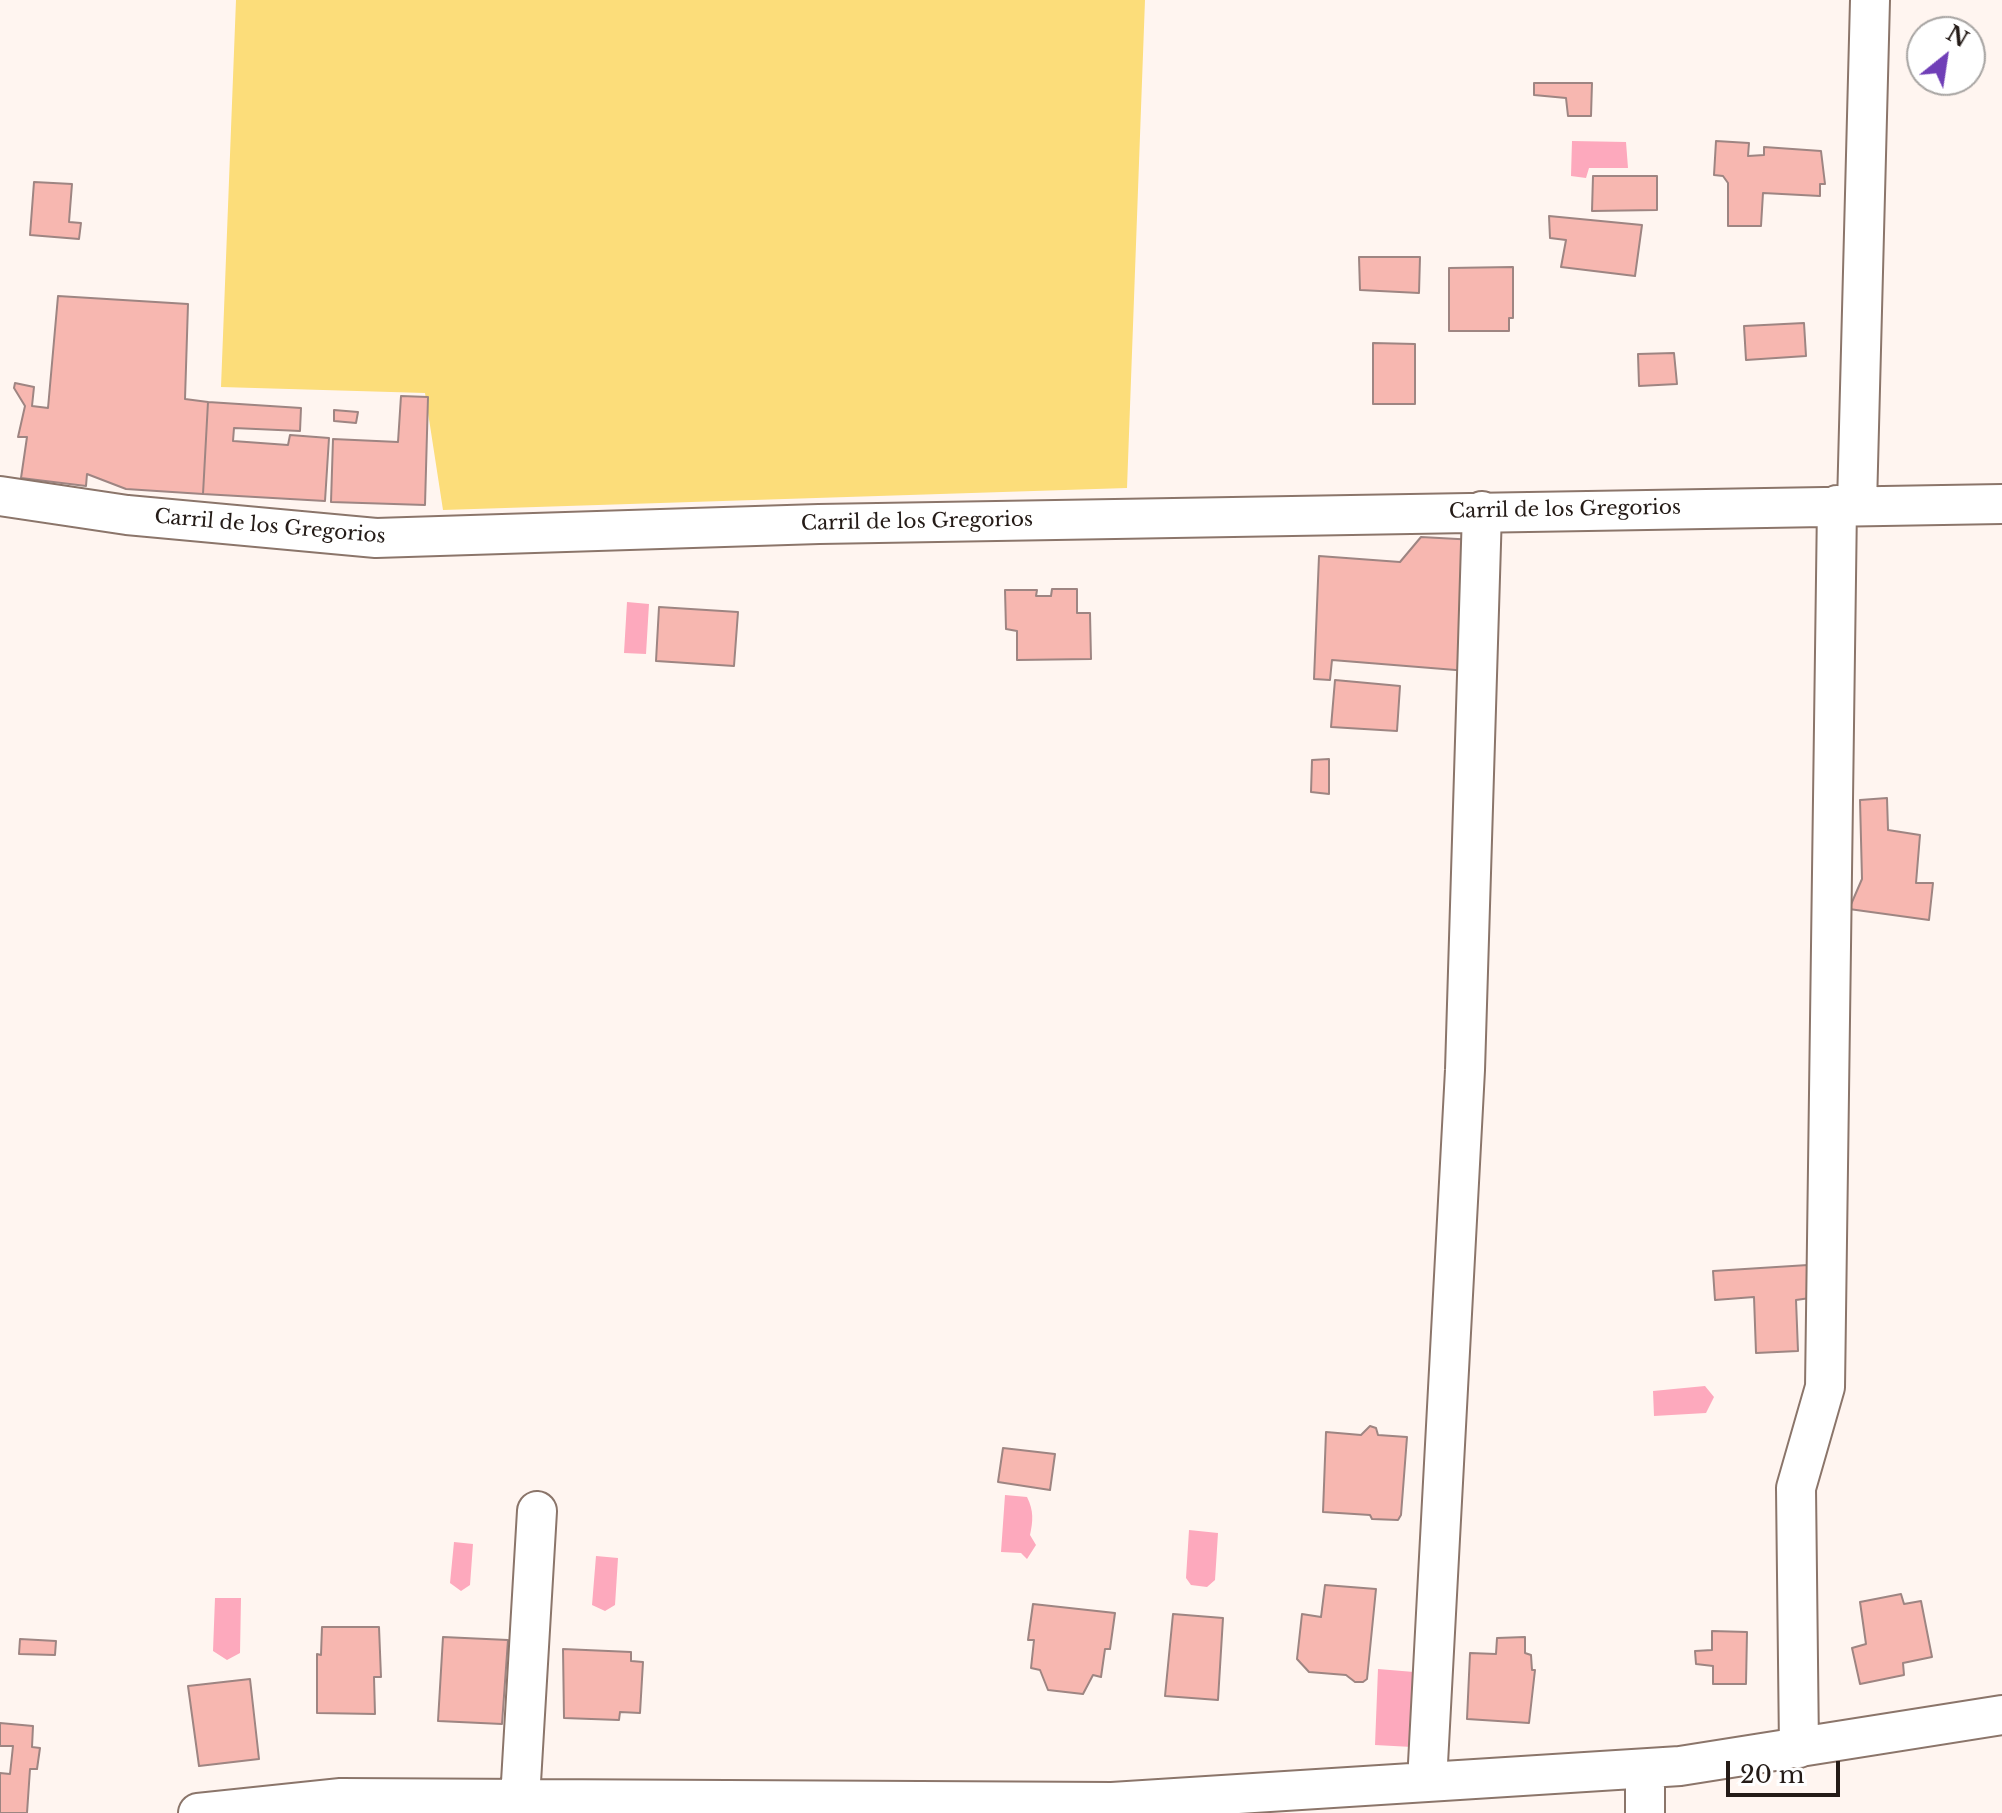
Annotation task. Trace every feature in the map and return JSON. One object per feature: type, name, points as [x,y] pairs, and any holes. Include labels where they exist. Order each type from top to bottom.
[{"type":"street","points":[[1799,1748],[1796,1488],[1825,1387],[1847,505],[1870,0]]},
{"type":"street","name":"Carril de los Gregorios","points":[[0,496],[127,515],[376,538],[819,524],[2002,504]]},
{"type":"street","points":[[1427,1782],[1465,1070],[1482,511]]},
{"type":"street","points":[[520,1799],[537,1511]]},
{"type":"street","points":[[198,1813],[341,1798],[419,1806],[520,1799],[1063,1807],[1645,1769],[2002,1715]]},
{"type":"street","points":[[1645,1769],[1645,1813]]},
{"type":"shaded area","points":[[236,0],[1145,0],[1127,488],[443,510],[425,393],[221,387]]},
{"type":"shaded area","points":[[1572,141],[1626,142],[1628,168],[1589,168],[1586,178],[1571,176]]},
{"type":"shaded area","points":[[627,602],[649,604],[646,654],[624,653]]},
{"type":"shaded area","points":[[1705,1386],[1714,1397],[1706,1413],[1654,1416],[1653,1391]]},
{"type":"shaded area","points":[[1005,1495],[1027,1497],[1029,1502],[1032,1516],[1030,1535],[1036,1545],[1027,1559],[1021,1553],[1001,1552]]},
{"type":"shaded area","points":[[1189,1530],[1218,1533],[1215,1580],[1207,1587],[1191,1585],[1186,1578]]},
{"type":"shaded area","points":[[454,1542],[473,1544],[470,1585],[461,1591],[450,1583]]},
{"type":"shaded area","points":[[596,1556],[618,1558],[615,1605],[605,1611],[592,1605]]},
{"type":"shaded area","points":[[215,1598],[241,1598],[240,1653],[227,1660],[213,1651]]},
{"type":"shaded area","points":[[1378,1669],[1414,1672],[1412,1747],[1375,1745]]},
{"type":"building","points":[[1534,83],[1592,83],[1591,116],[1568,116],[1566,98],[1534,95]]},
{"type":"building","points":[[1716,141],[1749,143],[1748,156],[1764,155],[1764,147],[1821,151],[1825,184],[1820,184],[1820,196],[1763,193],[1761,226],[1728,226],[1728,183],[1723,176],[1714,175]]},
{"type":"building","points":[[1593,176],[1657,176],[1657,210],[1592,211]]},
{"type":"building","points":[[34,182],[72,184],[69,222],[81,223],[79,239],[30,235]]},
{"type":"building","points":[[1549,216],[1642,225],[1635,276],[1561,267],[1566,240],[1550,238]]},
{"type":"building","points":[[1359,257],[1420,257],[1419,293],[1360,290]]},
{"type":"building","points":[[1513,267],[1513,318],[1509,318],[1509,331],[1449,331],[1449,268]]},
{"type":"building","points":[[58,296],[188,304],[185,399],[208,402],[203,494],[126,489],[87,474],[86,486],[21,478],[27,437],[18,437],[25,406],[14,388],[15,383],[34,387],[32,406],[48,408]]},
{"type":"building","points":[[1804,323],[1806,356],[1746,360],[1744,326]]},
{"type":"building","points":[[1373,343],[1415,344],[1415,404],[1373,404]]},
{"type":"building","points":[[1674,353],[1677,384],[1639,386],[1638,354]]},
{"type":"building","points":[[401,396],[428,397],[425,505],[331,502],[333,439],[398,442]]},
{"type":"building","points":[[208,402],[301,408],[300,431],[234,428],[233,441],[288,445],[290,435],[329,438],[325,501],[203,494]]},
{"type":"building","points":[[334,410],[358,412],[356,423],[334,421]]},
{"type":"building","points":[[1421,537],[1476,540],[1468,671],[1332,660],[1330,680],[1314,679],[1319,556],[1400,562]]},
{"type":"building","points":[[1052,589],[1077,589],[1077,613],[1090,613],[1091,659],[1017,660],[1017,631],[1006,629],[1005,590],[1037,590],[1036,596],[1051,596]]},
{"type":"building","points":[[659,607],[738,612],[734,666],[656,661]]},
{"type":"building","points":[[1335,680],[1400,686],[1397,731],[1331,727]]},
{"type":"building","points":[[1329,759],[1329,794],[1311,792],[1312,760]]},
{"type":"building","points":[[1887,798],[1888,830],[1920,835],[1916,883],[1933,883],[1929,920],[1849,909],[1862,879],[1860,800]]},
{"type":"building","points":[[1808,1265],[1810,1298],[1796,1300],[1798,1351],[1756,1353],[1754,1297],[1715,1300],[1713,1271]]},
{"type":"building","points":[[1370,1426],[1376,1428],[1378,1435],[1407,1437],[1401,1515],[1398,1520],[1323,1512],[1326,1432],[1361,1435]]},
{"type":"building","points":[[1003,1448],[1055,1454],[1050,1490],[998,1482]]},
{"type":"building","points":[[1325,1585],[1376,1589],[1367,1679],[1363,1682],[1355,1682],[1346,1675],[1309,1672],[1297,1659],[1302,1614],[1321,1617]]},
{"type":"building","points":[[1901,1594],[1904,1604],[1921,1601],[1932,1657],[1903,1663],[1904,1675],[1860,1684],[1852,1648],[1866,1644],[1860,1602]]},
{"type":"building","points":[[1033,1604],[1115,1613],[1110,1649],[1105,1649],[1101,1677],[1093,1675],[1083,1694],[1048,1690],[1040,1670],[1031,1668],[1034,1640],[1028,1640]]},
{"type":"building","points":[[1173,1614],[1223,1618],[1218,1700],[1165,1696]]},
{"type":"building","points":[[322,1627],[379,1627],[381,1677],[374,1677],[375,1714],[317,1713],[317,1654],[321,1655]]},
{"type":"building","points":[[1712,1631],[1747,1632],[1746,1684],[1713,1684],[1713,1666],[1696,1664],[1695,1651],[1712,1650]]},
{"type":"building","points":[[443,1637],[508,1640],[502,1724],[438,1721]]},
{"type":"building","points":[[1525,1637],[1525,1653],[1531,1655],[1532,1670],[1535,1670],[1529,1723],[1467,1719],[1470,1653],[1496,1654],[1497,1638]]},
{"type":"building","points":[[20,1639],[56,1641],[55,1655],[19,1654]]},
{"type":"building","points":[[563,1649],[631,1652],[631,1661],[643,1662],[640,1713],[620,1712],[619,1720],[564,1718]]},
{"type":"building","points":[[250,1679],[259,1759],[199,1766],[188,1686]]},
{"type":"building","points":[[0,1723],[33,1726],[32,1747],[40,1748],[37,1769],[30,1769],[27,1813],[0,1813],[0,1773],[10,1774],[13,1746],[0,1746]]}]
